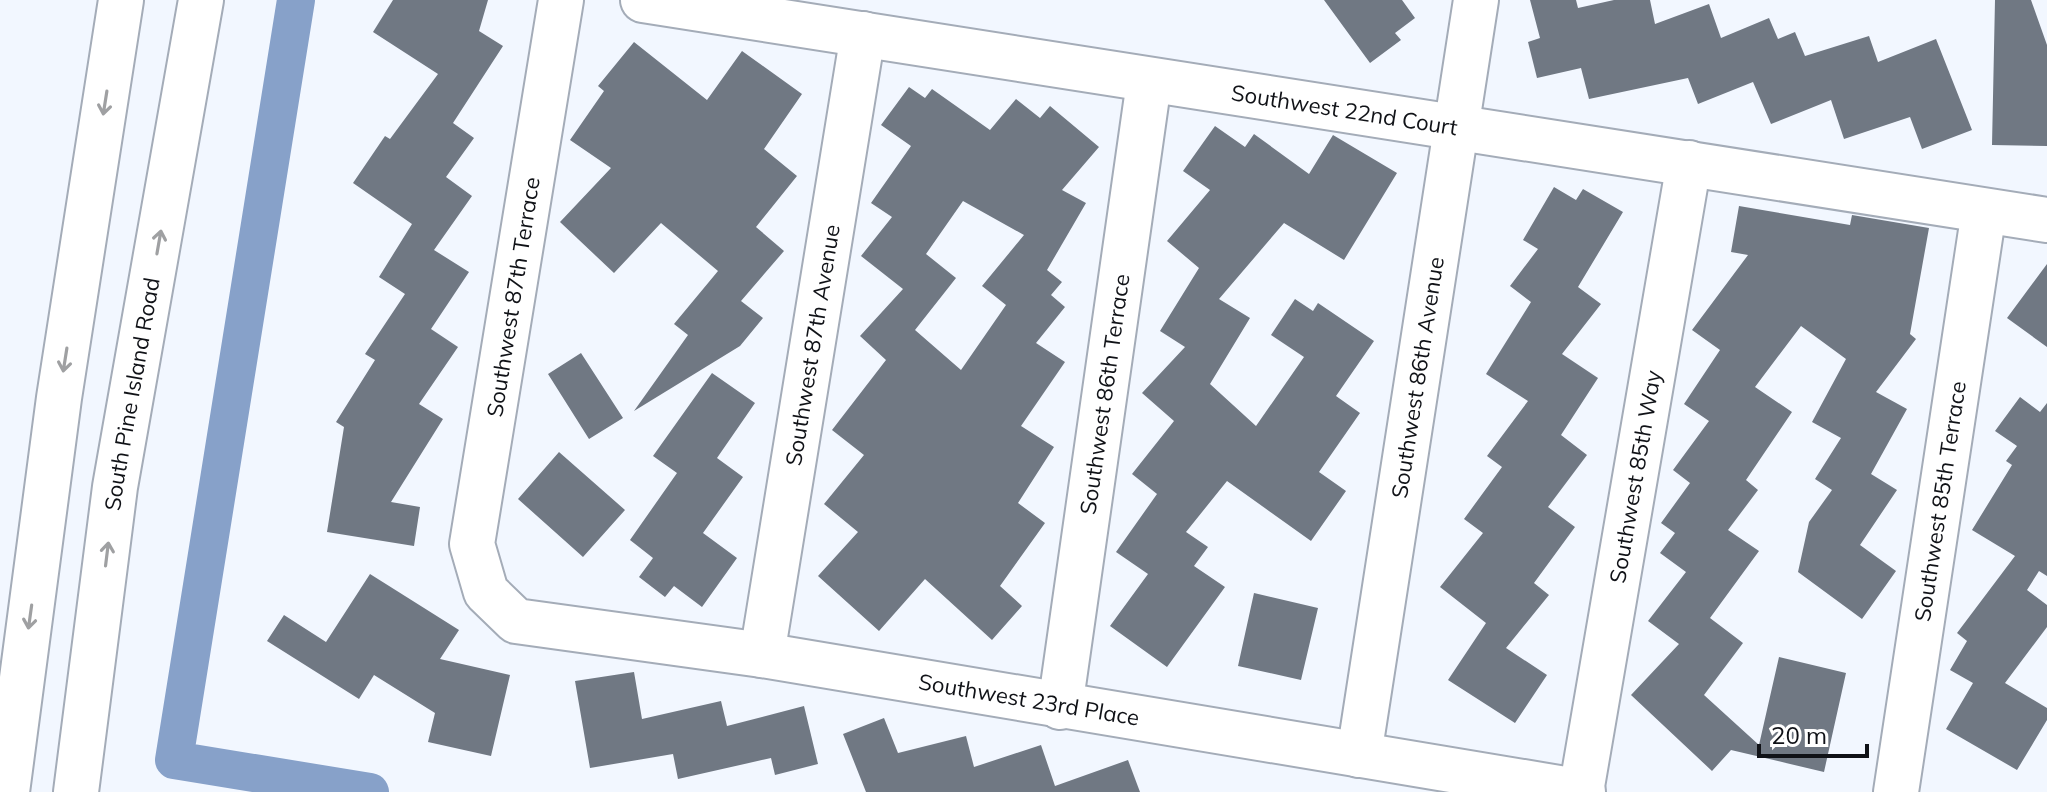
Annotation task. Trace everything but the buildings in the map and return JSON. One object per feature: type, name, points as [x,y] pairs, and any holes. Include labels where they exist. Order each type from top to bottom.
[{"type":"street","points":[[7,792],[59,398],[121,0]]},
{"type":"street","name":"South Pine Island Road","points":[[76,792],[115,487],[201,0]]},
{"type":"street","name":"Southwest 87th Terrace","points":[[486,592],[472,544],[561,0]]},
{"type":"street","name":"Southwest 22nd Court","points":[[643,0],[1149,82],[1456,126],[2047,220]]},
{"type":"street","name":"Southwest 86th Avenue","points":[[1359,755],[1476,0]]},
{"type":"street","name":"Southwest 87th Avenue","points":[[762,655],[863,34]]},
{"type":"street","name":"Southwest 86th Terrace","points":[[1060,707],[1149,82]]},
{"type":"street","name":"Southwest 85th Way","points":[[1582,792],[1689,163]]},
{"type":"street","name":"Southwest 85th Terrace","points":[[1896,792],[1984,211]]},
{"type":"street","name":"Southwest 23rd Place","points":[[486,592],[516,621],[762,655],[1582,792]]},
{"type":"waterway","points":[[296,0],[174,760],[370,792]]}]
